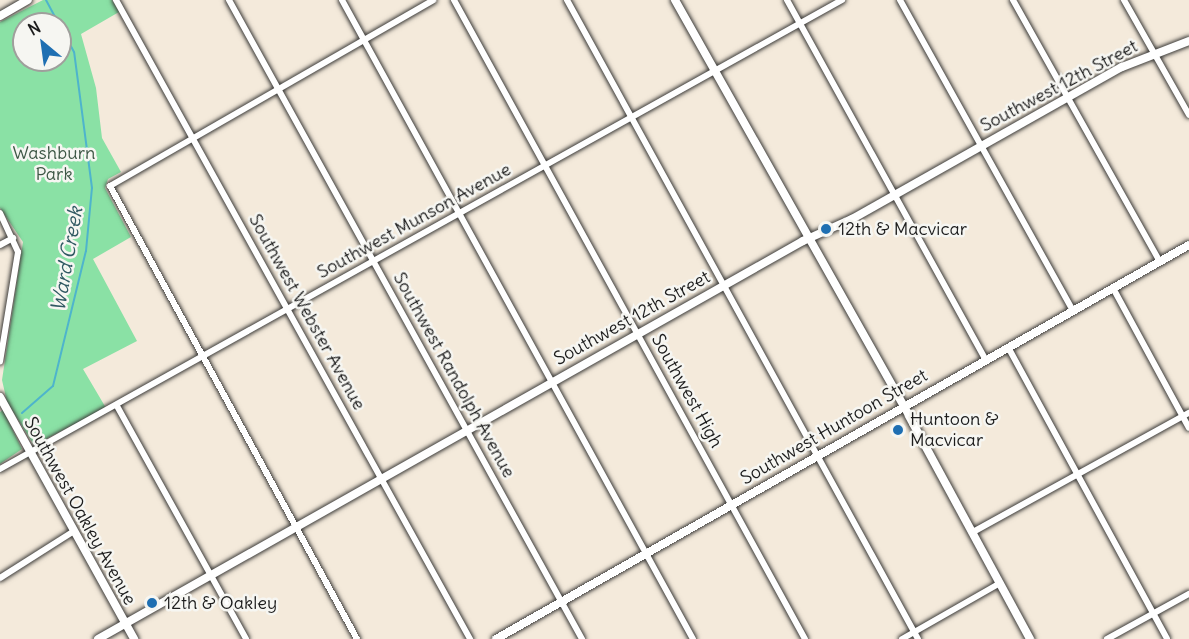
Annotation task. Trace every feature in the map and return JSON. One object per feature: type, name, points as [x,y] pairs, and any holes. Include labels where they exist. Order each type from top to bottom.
[{"type":"main road","points":[[0,16],[28,0]]},
{"type":"main road","name":"Southwest 12th Street","points":[[98,639],[639,333],[895,195],[1067,97],[1122,67],[1189,41]]},
{"type":"main road","name":"Southwest Huntoon Street","points":[[496,639],[1189,245]]},
{"type":"street","name":"Southwest Webster Avenue","points":[[117,0],[470,639]]},
{"type":"street","name":"Southwest Randolph Avenue","points":[[230,0],[582,639]]},
{"type":"street","points":[[342,0],[693,639]]},
{"type":"street","points":[[357,639],[110,186],[193,136],[433,0]]},
{"type":"street","name":"Southwest High","points":[[454,0],[639,333],[805,639]]},
{"type":"street","points":[[567,0],[918,639]]},
{"type":"street","points":[[675,0],[904,407],[1030,639]]},
{"type":"street","points":[[787,0],[986,360]]},
{"type":"street","name":"Southwest Munson Avenue","points":[[0,469],[117,406],[842,0]]},
{"type":"street","points":[[900,0],[1073,311]]},
{"type":"street","points":[[1013,0],[1160,262]]},
{"type":"street","points":[[1124,0],[1189,116]]},
{"type":"street","points":[[0,213],[18,252],[0,362]]},
{"type":"street","points":[[0,245],[13,238]]},
{"type":"street","points":[[1113,288],[1186,415],[1189,428]]},
{"type":"street","points":[[1008,347],[1167,639]]},
{"type":"street","name":"Southwest Oakley Avenue","points":[[0,397],[134,639]]},
{"type":"street","points":[[117,406],[246,639]]},
{"type":"street","points":[[973,532],[1186,415]]},
{"type":"street","points":[[0,578],[74,531]]},
{"type":"street","points":[[902,639],[1000,583]]},
{"type":"street","points":[[1107,639],[1189,594]]},
{"type":"green space","name":"Washburn Park","points":[[43,0],[112,0],[119,12],[81,34],[96,88],[102,138],[121,172],[108,179],[105,188],[131,237],[93,259],[137,341],[83,369],[106,408],[34,445],[7,402],[2,380],[23,242],[0,208],[0,22],[12,16],[12,72],[72,72],[72,12],[20,12]]},
{"type":"green space","points":[[3,410],[22,449],[0,464],[0,412]]},
{"type":"waterway","name":"Ward Creek","points":[[46,0],[52,12]]},
{"type":"waterway","name":"Ward Creek","points":[[22,413],[53,386],[86,251],[92,188],[72,48]]},
{"type":"place","name":"12th & Macvicar","points":[[826,229]]},
{"type":"place","name":"Huntoon & Macvicar","points":[[898,430]]},
{"type":"place","name":"12th & Oakley","points":[[152,603]]}]
